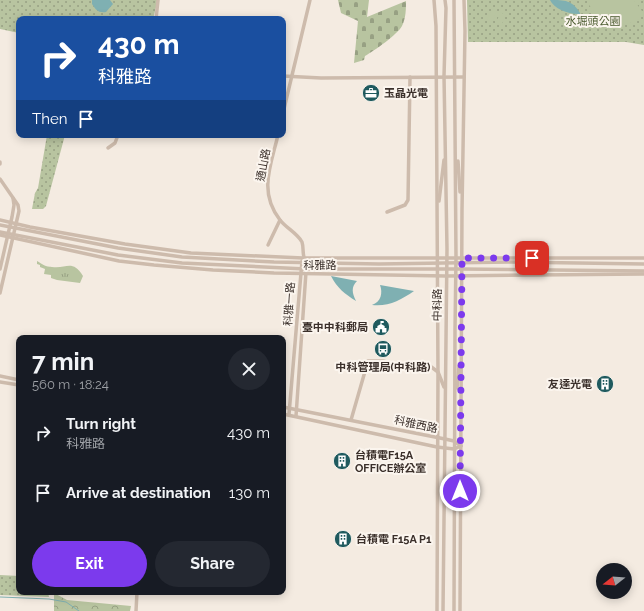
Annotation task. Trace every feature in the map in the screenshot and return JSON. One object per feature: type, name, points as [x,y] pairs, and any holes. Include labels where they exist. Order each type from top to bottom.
[{"type":"street","points":[[156,16],[158,0]]},
{"type":"street","points":[[286,100],[310,0]]},
{"type":"street","name":"中科路","points":[[434,0],[436,26],[436,275],[438,372],[437,611]]},
{"type":"street","name":"中科路","points":[[443,611],[447,263],[444,76],[445,0]]},
{"type":"street","name":"中科路","points":[[454,0],[456,258],[454,611]]},
{"type":"street","points":[[460,611],[462,210],[465,31],[464,0]]},
{"type":"street","points":[[286,76],[464,77]]},
{"type":"street","points":[[387,212],[405,205],[408,200],[410,77]]},
{"type":"street","points":[[455,136],[462,210]]},
{"type":"street","points":[[108,148],[115,142],[117,138]]},
{"type":"street","name":"通山路","points":[[277,138],[268,175],[268,194],[272,206],[280,220],[301,241],[303,258]]},
{"type":"street","points":[[437,214],[446,147]]},
{"type":"street","points":[[0,179],[18,205],[19,212],[9,227],[11,248],[0,293]]},
{"type":"street","name":"科雅路","points":[[0,220],[125,244],[191,253],[303,258],[644,258]]},
{"type":"street","points":[[268,245],[280,220]]},
{"type":"street","points":[[0,269],[10,236],[14,228],[13,223]]},
{"type":"street","name":"科雅路","points":[[0,225],[118,248],[182,256],[274,262],[331,264],[512,262],[644,264]]},
{"type":"street","name":"科雅路","points":[[0,232],[10,236],[119,261],[154,266],[213,270],[301,274],[446,276],[644,274]]},
{"type":"street","name":"科雅路","points":[[0,235],[118,255],[182,263],[306,269],[644,271]]},
{"type":"street","points":[[303,258],[306,263]]},
{"type":"street","name":"科雅一路","points":[[289,414],[301,263],[303,258]]},
{"type":"street","name":"科雅一路","points":[[296,416],[306,263]]},
{"type":"street","points":[[455,409],[461,340]]},
{"type":"street","points":[[351,420],[368,361],[383,361],[394,364],[430,366],[438,372],[445,390]]},
{"type":"street","points":[[0,376],[16,379]]},
{"type":"street","points":[[0,382],[16,385]]},
{"type":"street","name":"科雅西路","points":[[286,407],[454,441],[461,446]]},
{"type":"street","name":"科雅西路","points":[[289,414],[437,447],[454,449]]},
{"type":"street","points":[[454,449],[461,446]]},
{"type":"street","points":[[136,611],[137,595]]},
{"type":"green space","points":[[0,0],[158,0],[154,16],[16,16],[16,32],[0,29]]},
{"type":"green space","points":[[338,0],[369,0],[367,17],[406,1],[406,14],[402,26],[391,38],[365,56],[364,60],[354,63],[358,21],[341,13]]},
{"type":"green space","name":"水堀頭公園","points":[[467,0],[644,0],[644,45],[626,42],[468,42]]},
{"type":"green space","points":[[592,0],[634,0],[644,14],[639,19],[628,24],[618,25],[608,23],[595,13],[588,3]]},
{"type":"green space","points":[[492,8],[497,11],[492,22],[487,20]]},
{"type":"green space","points":[[500,12],[506,15],[501,26],[496,24]]},
{"type":"green space","points":[[46,138],[64,138],[46,206],[43,209],[32,209],[35,193],[38,188]]},
{"type":"green space","points":[[37,261],[50,267],[72,266],[76,268],[83,276],[80,283],[57,280],[51,278],[51,275],[44,274],[45,269],[37,264]]},
{"type":"green space","points":[[0,575],[16,576],[16,595],[49,595],[49,597],[0,595]]},
{"type":"green space","points":[[54,595],[58,595],[67,600],[131,606],[130,611],[54,611]]},
{"type":"water","points":[[92,0],[110,0],[113,4],[106,12],[101,12],[98,11],[92,4]]},
{"type":"water","points":[[550,0],[571,3],[580,14],[572,14],[563,11],[555,6]]},
{"type":"water","points":[[331,276],[357,281],[353,290],[356,301],[348,296],[336,284]]},
{"type":"water","points":[[380,285],[414,291],[389,304],[372,305],[377,302],[380,297]]},
{"type":"waterway","points":[[0,597],[49,599],[66,602],[79,611]]},
{"type":"place","name":"玉晶光電","points":[[371,93]]},
{"type":"place","name":"臺中中科郵局","points":[[381,327]]},
{"type":"place","name":"中科管理局(中科路)","points":[[383,349]]},
{"type":"place","name":"友達光電","points":[[605,384]]},
{"type":"place","name":"台積電F15A OFFICE辦公室","points":[[342,461]]},
{"type":"place","name":"台積電 F15A P1","points":[[343,539]]},
{"type":"route","points":[[460,491],[462,258],[532,258]]}]
